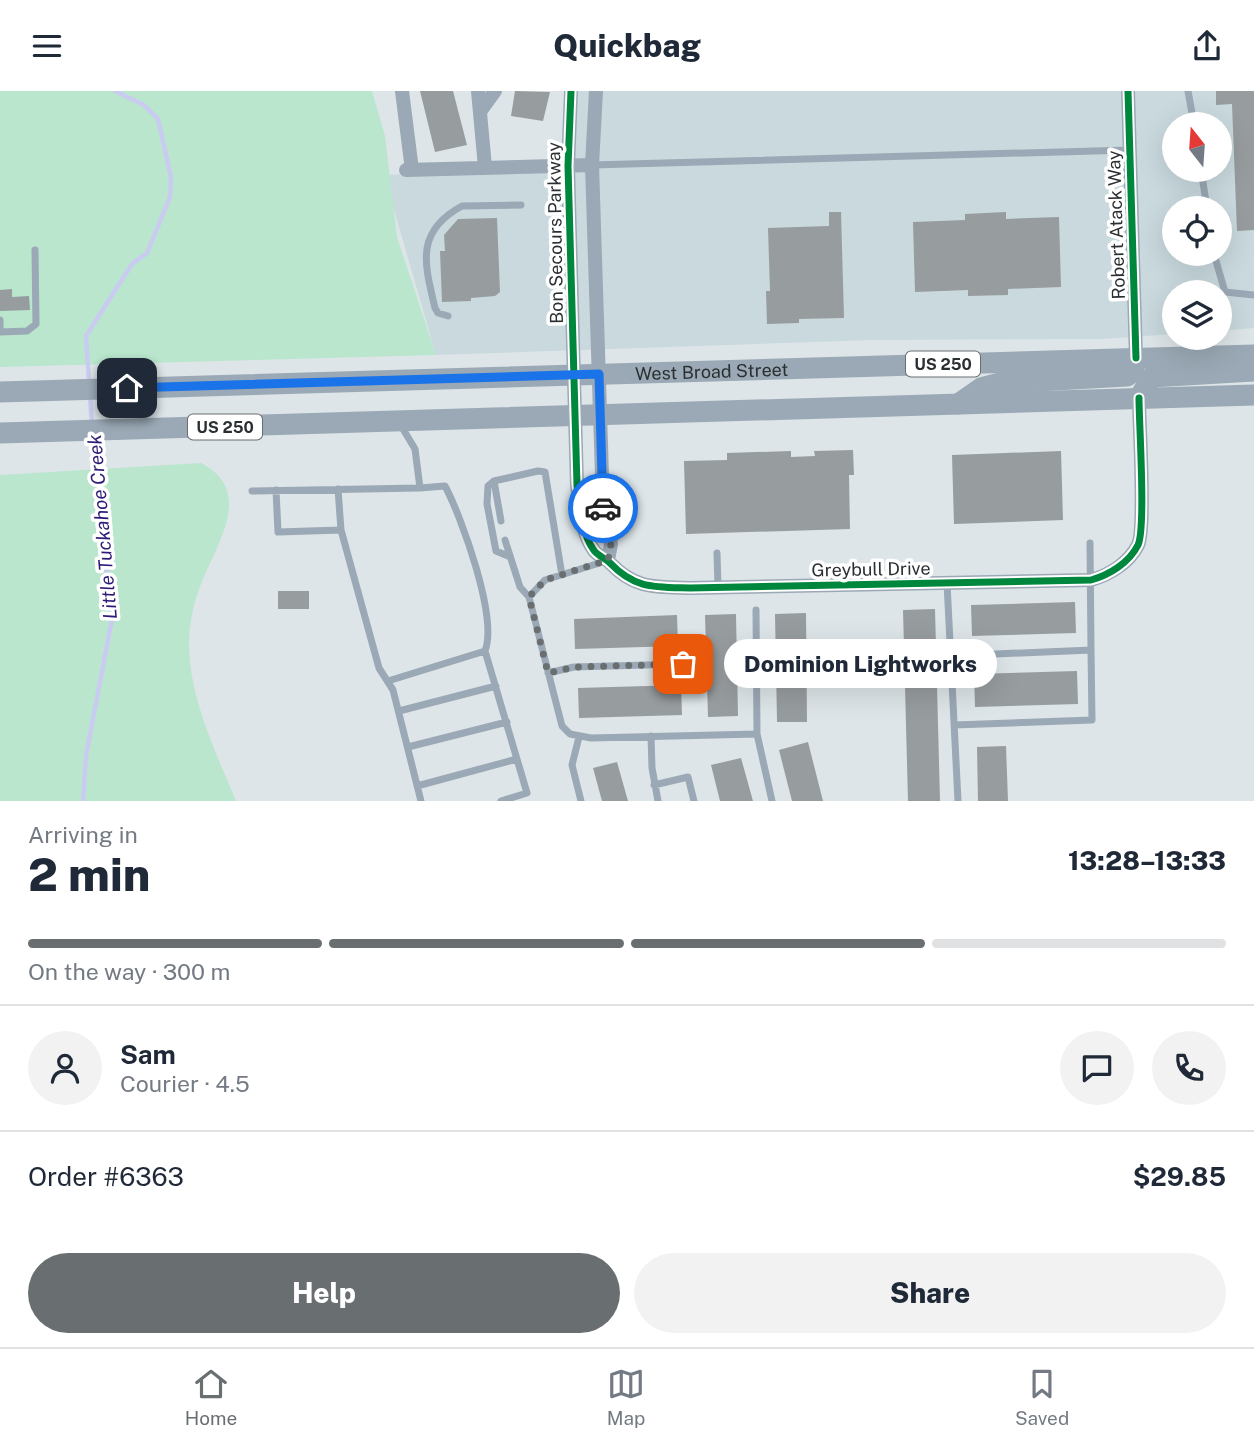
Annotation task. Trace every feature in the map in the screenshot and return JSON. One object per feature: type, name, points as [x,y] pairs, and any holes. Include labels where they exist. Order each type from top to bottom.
[{"type":"main road","name":"West Broad Street","points":[[0,392],[1254,355]]},
{"type":"main road","points":[[958,404],[981,388],[1000,383],[1127,376],[1133,372],[1136,358]]},
{"type":"main road","points":[[1139,398],[1152,377],[1254,371]]},
{"type":"main road","name":"US 250","points":[[0,433],[1254,395]]},
{"type":"street","points":[[402,91],[409,170],[592,165]]},
{"type":"street","points":[[478,91],[482,109],[485,167]]},
{"type":"street","points":[[482,109],[495,91]]},
{"type":"street","name":"Bon Secours Parkway","points":[[571,91],[568,166],[575,415]]},
{"type":"street","points":[[596,91],[592,165],[603,506],[611,544],[608,560]]},
{"type":"street","name":"Robert Atack Way","points":[[1128,91],[1136,358]]},
{"type":"street","name":"Greybull Drive","points":[[575,415],[580,509],[593,551],[608,560],[621,576],[636,582],[659,587],[718,588],[1091,580],[1116,569],[1138,545],[1141,534],[1139,398]]},
{"type":"lane","points":[[1188,91],[1192,112]]},
{"type":"lane","points":[[592,165],[1130,150]]},
{"type":"lane","points":[[448,316],[435,309],[424,260],[426,243],[462,206],[521,205]]},
{"type":"lane","points":[[0,320],[0,332],[27,331],[36,324],[35,250]]},
{"type":"lane","points":[[1217,266],[1225,292],[1254,295]]},
{"type":"lane","points":[[398,420],[415,449],[419,488]]},
{"type":"lane","points":[[508,556],[496,551],[486,491],[494,481],[538,471],[545,472],[562,575]]},
{"type":"lane","points":[[494,481],[501,521]]},
{"type":"lane","points":[[252,491],[445,486],[454,503],[489,616],[491,638],[485,651],[527,793],[501,801]]},
{"type":"lane","points":[[338,489],[341,530],[379,668],[388,681],[399,711],[421,801]]},
{"type":"lane","points":[[276,490],[278,532],[341,530]]},
{"type":"lane","points":[[505,540],[520,587],[529,597],[562,726],[570,734],[579,737],[757,734]]},
{"type":"lane","points":[[954,726],[1093,720],[1090,543]]},
{"type":"lane","points":[[717,553],[718,588]]},
{"type":"lane","points":[[529,597],[545,580],[608,560]]},
{"type":"lane","points":[[947,583],[958,801]]},
{"type":"lane","points":[[756,610],[757,734],[772,801]]},
{"type":"lane","points":[[950,656],[1091,650]]},
{"type":"lane","points":[[388,681],[485,651]]},
{"type":"lane","points":[[548,673],[575,667],[683,664]]},
{"type":"lane","points":[[399,711],[496,686]]},
{"type":"lane","points":[[408,747],[507,722]]},
{"type":"lane","points":[[651,736],[654,785],[658,801]]},
{"type":"lane","points":[[579,737],[572,765],[581,801]]},
{"type":"lane","points":[[417,786],[517,759]]},
{"type":"lane","points":[[654,785],[688,777],[694,801]]},
{"type":"shaded area","points":[[573,91],[1254,91],[1254,328],[1232,330],[1232,280],[1162,280],[1162,335],[1102,339],[872,340],[436,355],[384,175],[567,167]]},
{"type":"green space","points":[[0,91],[372,91],[385,136],[397,237],[436,355],[0,367]]},
{"type":"green space","points":[[201,463],[217,475],[226,488],[229,503],[222,535],[194,605],[189,635],[190,663],[198,703],[236,801],[0,801],[0,475]]},
{"type":"building","points":[[420,91],[453,91],[467,145],[435,152]]},
{"type":"building","points":[[515,91],[550,92],[543,121],[511,116]]},
{"type":"building","points":[[1216,91],[1254,91],[1254,230],[1237,231],[1232,104],[1216,105]]},
{"type":"building","points":[[829,212],[841,212],[844,318],[799,319],[799,323],[767,324],[766,291],[770,291],[768,228],[829,226]]},
{"type":"building","points":[[1006,212],[1006,219],[1059,217],[1061,287],[1008,289],[1008,295],[968,296],[968,290],[915,292],[913,222],[965,220],[965,214]]},
{"type":"building","points":[[497,218],[500,292],[495,296],[471,298],[471,301],[442,302],[440,251],[445,251],[444,235],[458,219]]},
{"type":"building","points":[[12,289],[12,297],[29,296],[30,310],[0,311],[0,290]]},
{"type":"building","points":[[853,450],[854,475],[849,475],[850,529],[686,534],[684,461],[727,460],[727,453],[791,451],[791,457],[815,456],[814,451]]},
{"type":"building","points":[[1061,451],[1063,520],[954,524],[952,455]]},
{"type":"building","points":[[278,591],[309,591],[309,609],[278,609]]},
{"type":"building","points":[[1075,602],[1076,633],[972,636],[971,605]]},
{"type":"building","points":[[935,609],[940,801],[908,801],[903,610]]},
{"type":"building","points":[[806,613],[807,722],[777,722],[775,614]]},
{"type":"building","points":[[736,614],[738,716],[708,717],[705,615]]},
{"type":"building","points":[[677,615],[678,646],[575,649],[574,619]]},
{"type":"building","points":[[1077,671],[1078,704],[975,707],[974,674]]},
{"type":"building","points":[[681,685],[682,715],[579,718],[578,688]]},
{"type":"building","points":[[808,742],[823,801],[792,801],[779,750]]},
{"type":"building","points":[[1006,746],[1008,801],[978,801],[977,747]]},
{"type":"building","points":[[741,758],[753,801],[720,801],[711,765]]},
{"type":"building","points":[[617,762],[628,801],[602,801],[593,768]]},
{"type":"waterway","name":"Little Tuckahoe Creek","points":[[89,382],[86,336],[132,264],[147,253],[170,197],[171,177],[158,119],[144,105],[115,91]]},
{"type":"waterway","name":"Little Tuckahoe Creek","points":[[90,395],[92,424]]},
{"type":"waterway","name":"Little Tuckahoe Creek","points":[[83,801],[86,756],[112,619],[93,436]]},
{"type":"cycle path","points":[[571,91],[568,166],[577,485],[589,542],[596,553],[628,578],[655,587],[690,588],[1098,578],[1118,567],[1138,545],[1142,518],[1139,398]]},
{"type":"cycle path","points":[[1128,91],[1136,358]]},
{"type":"way so far","points":[[603,508],[611,544],[608,560],[545,580],[529,597],[529,607],[548,673],[575,667],[683,664]]},
{"type":"place","name":"Dominion Lightworks","points":[[683,664]]},
{"type":"route","points":[[127,388],[599,374],[603,508]]}]
